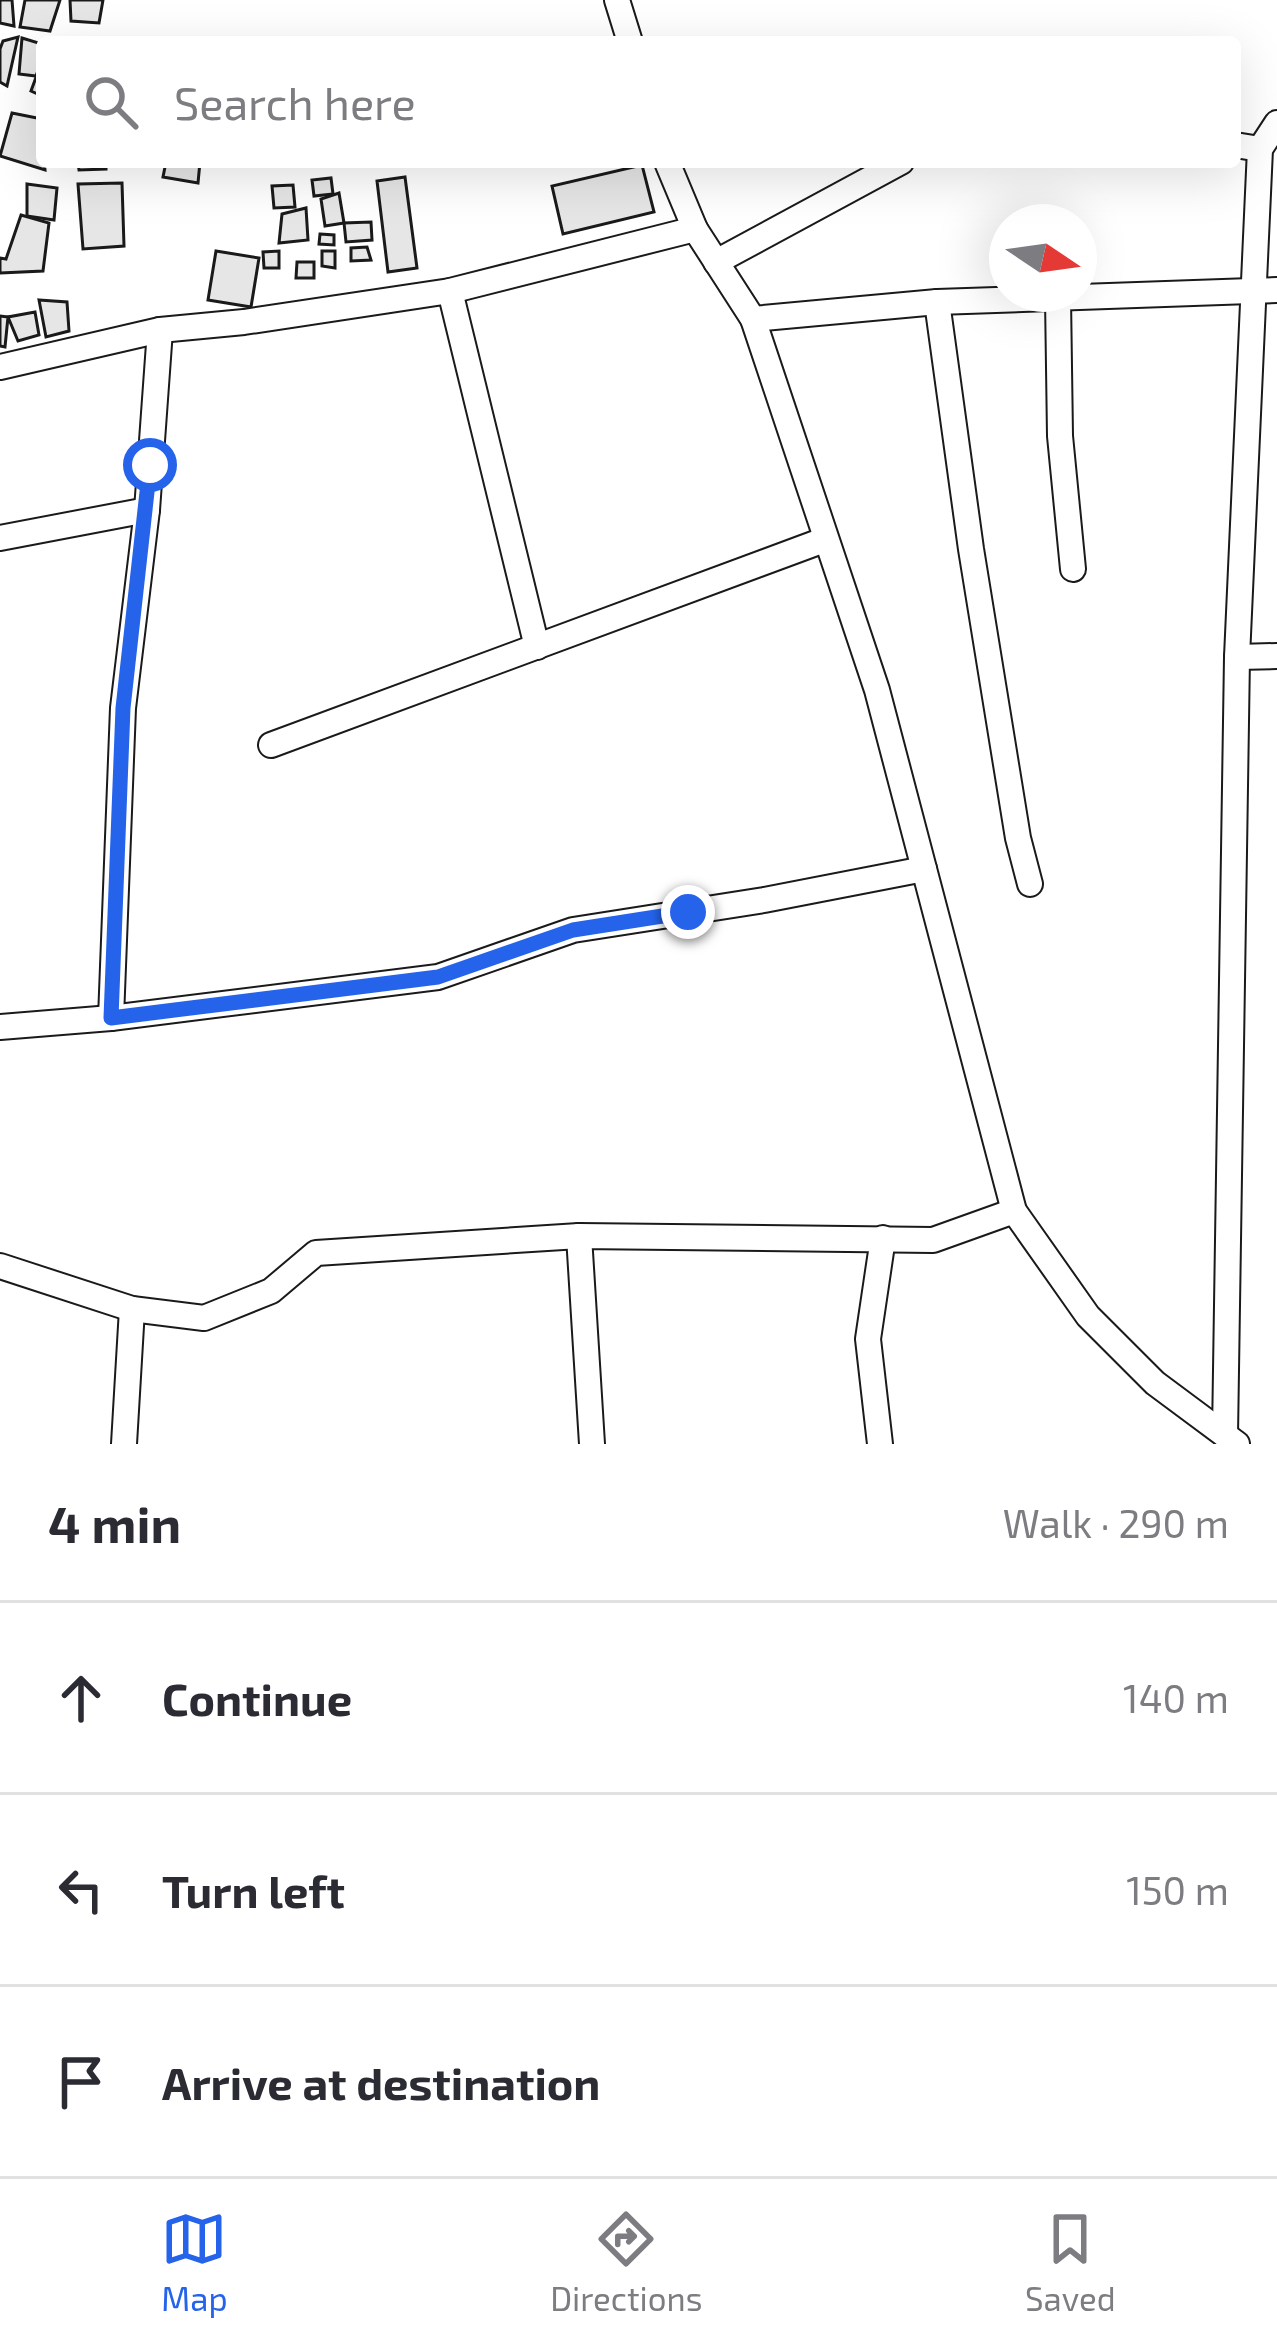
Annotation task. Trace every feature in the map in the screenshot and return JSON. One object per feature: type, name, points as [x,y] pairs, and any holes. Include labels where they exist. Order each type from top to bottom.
[{"type":"street","points":[[617,0],[628,36]]},
{"type":"street","points":[[1231,1439],[1238,657],[1265,291],[1248,147],[1277,123]]},
{"type":"street","points":[[670,168],[695,229],[753,319],[877,690],[1015,1211],[1088,1316],[1154,1383],[1231,1439]]},
{"type":"street","points":[[716,262],[890,168]]},
{"type":"street","points":[[0,367],[160,330],[450,291],[695,229]]},
{"type":"street","points":[[450,291],[537,646]]},
{"type":"street","points":[[1097,297],[1265,291]]},
{"type":"street","points":[[753,319],[989,300]]},
{"type":"street","points":[[937,302],[971,550],[1018,838],[1030,884]]},
{"type":"street","points":[[1058,312],[1060,436],[1073,569]]},
{"type":"street","points":[[111,1018],[123,708],[147,510],[160,330]]},
{"type":"street","points":[[0,538],[147,510]]},
{"type":"street","points":[[271,745],[824,539]]},
{"type":"street","points":[[1238,657],[1277,656]]},
{"type":"street","points":[[0,1027],[111,1018],[438,977],[573,930],[924,869]]},
{"type":"street","points":[[0,1266],[131,1309],[204,1318],[272,1291],[316,1253],[580,1236],[933,1240],[1015,1211]]},
{"type":"street","points":[[580,1236],[592,1444]]},
{"type":"street","points":[[880,1444],[868,1339],[883,1238]]},
{"type":"street","points":[[124,1444],[131,1309]]},
{"type":"building","points":[[0,0],[12,0],[14,26],[0,23]]},
{"type":"building","points":[[25,0],[60,0],[50,31],[20,27]]},
{"type":"building","points":[[70,0],[103,0],[99,23],[71,21]]},
{"type":"building","points":[[18,37],[7,86],[0,82],[0,49],[3,41]]},
{"type":"building","points":[[22,38],[36,42],[36,76],[19,74]]},
{"type":"building","points":[[12,113],[36,118],[36,167],[0,156]]},
{"type":"building","points":[[165,168],[199,168],[198,183],[163,177]]},
{"type":"building","points":[[643,168],[654,212],[563,234],[552,186]]},
{"type":"building","points":[[405,177],[417,268],[388,272],[377,181]]},
{"type":"building","points":[[331,178],[333,194],[314,196],[312,180]]},
{"type":"building","points":[[122,183],[124,246],[83,249],[78,184]]},
{"type":"building","points":[[27,184],[57,188],[54,220],[27,216]]},
{"type":"building","points":[[293,185],[295,207],[274,208],[272,186]]},
{"type":"building","points":[[339,193],[344,223],[325,226],[321,199]]},
{"type":"building","points":[[306,208],[308,240],[279,243],[282,214]]},
{"type":"building","points":[[21,215],[49,223],[43,271],[0,273],[0,258],[6,259]]},
{"type":"building","points":[[371,222],[372,240],[346,242],[344,223]]},
{"type":"building","points":[[320,234],[334,235],[334,245],[319,244]]},
{"type":"building","points":[[367,247],[371,260],[351,261],[351,248]]},
{"type":"building","points":[[216,251],[259,258],[251,307],[208,300]]},
{"type":"building","points":[[279,251],[279,268],[264,268],[263,252]]},
{"type":"building","points":[[322,251],[335,251],[335,268],[322,266]]},
{"type":"building","points":[[297,262],[314,262],[314,278],[296,278]]},
{"type":"building","points":[[39,300],[67,302],[69,331],[46,337]]},
{"type":"building","points":[[35,312],[39,335],[18,341],[8,317]]},
{"type":"building","points":[[0,316],[8,317],[5,347],[0,346]]},
{"type":"route","points":[[150,465],[123,708],[111,1018],[438,977],[573,930],[688,912]]}]
